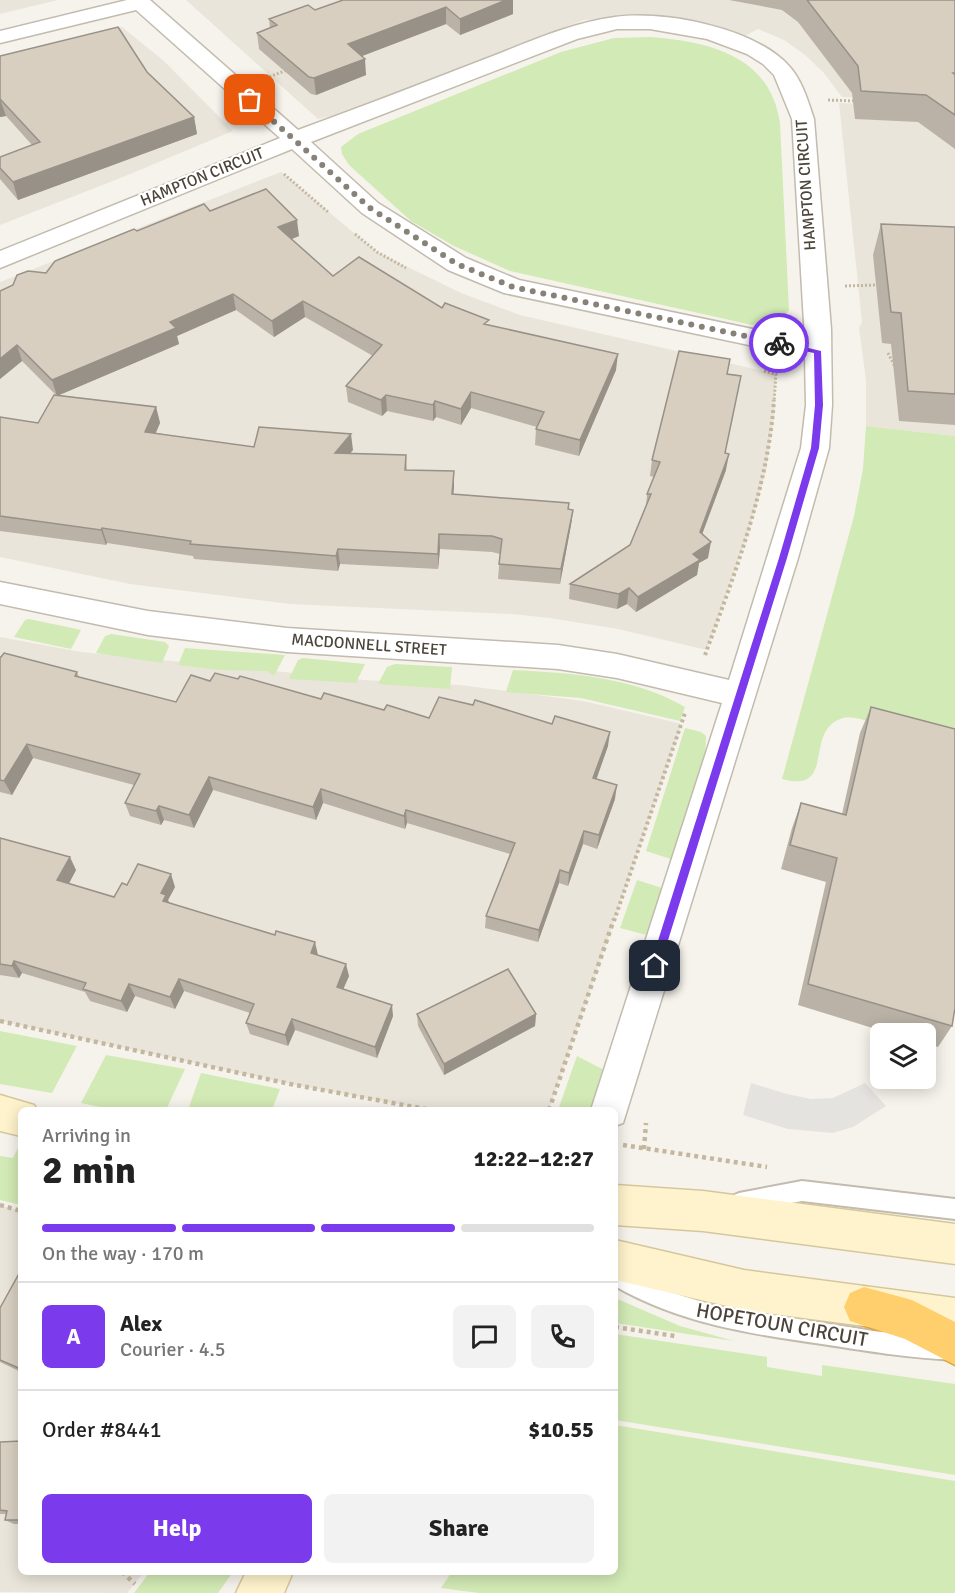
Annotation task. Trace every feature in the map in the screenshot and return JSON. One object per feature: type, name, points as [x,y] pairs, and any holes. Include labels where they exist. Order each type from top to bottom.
[{"type":"highway","points":[[864,1306],[912,1321],[955,1344]]},
{"type":"main road","points":[[0,1113],[18,1117]]},
{"type":"main road","points":[[618,1205],[703,1211],[955,1244]]},
{"type":"main road","name":"HOPETOUN CIRCUIT","points":[[618,1261],[744,1290],[955,1318]]},
{"type":"main road","points":[[259,1593],[269,1575]]},
{"type":"street","points":[[0,37],[139,2],[211,63],[370,208],[457,264],[513,287],[818,351]]},
{"type":"street","name":"HAMPTON CIRCUIT","points":[[0,260],[265,151],[569,34],[601,25],[632,22],[670,24],[736,41],[760,53],[782,71],[803,119],[818,351],[819,405],[815,448],[783,558],[611,1107]]},
{"type":"street","name":"MACDONNELL STREET","points":[[0,593],[148,623],[287,640],[558,657],[617,666],[739,695]]},
{"type":"lane","points":[[703,1211],[802,1191],[955,1209]]},
{"type":"lane","name":"HOPETOUN CIRCUIT","points":[[618,1276],[682,1307],[729,1320],[897,1345],[955,1350]]},
{"type":"path","points":[[269,77],[292,68]]},
{"type":"path","points":[[797,101],[811,99],[859,101]]},
{"type":"path","points":[[265,151],[281,172],[333,216]]},
{"type":"path","points":[[350,231],[377,252],[414,272]]},
{"type":"path","points":[[837,286],[876,285]]},
{"type":"path","points":[[888,353],[898,373]]},
{"type":"path","points":[[550,1107],[749,531],[768,459],[774,417],[776,374],[753,369]]},
{"type":"path","points":[[0,1021],[279,1082],[415,1107]]},
{"type":"path","points":[[618,1144],[644,1149]]},
{"type":"path","points":[[0,1205],[18,1210]]},
{"type":"path","points":[[125,1575],[135,1584]]},
{"type":"shaded area","points":[[0,0],[58,0],[0,14]]},
{"type":"shaded area","points":[[186,0],[955,0],[955,100],[842,97],[823,72],[805,55],[784,40],[758,29],[745,36],[705,23],[682,19],[619,18],[584,20],[318,119]]},
{"type":"shaded area","points":[[122,27],[164,61],[233,131],[0,225],[0,56]]},
{"type":"shaded area","points":[[839,103],[955,107],[955,436],[866,426],[866,380],[859,328],[862,322]]},
{"type":"shaded area","points":[[281,172],[377,252],[461,293],[520,315],[776,374],[774,417],[766,470],[749,531],[707,650],[618,629],[550,618],[512,614],[290,604],[130,584],[0,557],[0,282]]},
{"type":"shaded area","points":[[0,637],[81,652],[364,680],[460,685],[583,701],[682,724],[550,1107],[415,1107],[290,1084],[0,1021]]},
{"type":"shaded area","points":[[751,1083],[811,1099],[833,1098],[865,1083],[886,1106],[853,1127],[833,1133],[788,1129],[743,1115]]},
{"type":"shaded area","points":[[0,1205],[18,1210],[18,1575],[142,1575],[127,1593],[0,1592]]},
{"type":"green space","points":[[651,37],[695,43],[734,57],[751,68],[764,82],[774,100],[780,123],[789,310],[780,321],[752,325],[510,271],[454,246],[411,221],[349,165],[342,154],[341,147],[358,134],[561,52],[614,38]]},
{"type":"green space","points":[[866,426],[955,436],[955,760],[882,726],[853,718],[843,718],[831,725],[824,735],[815,769],[809,777],[799,781],[782,779],[854,516],[863,469]]},
{"type":"green space","points":[[25,620],[81,630],[71,649],[14,637]]},
{"type":"green space","points":[[111,634],[165,642],[169,646],[162,663],[96,653],[105,636]]},
{"type":"green space","points":[[185,648],[285,655],[274,676],[267,671],[219,670],[178,665]]},
{"type":"green space","points":[[303,658],[365,664],[356,683],[289,679],[298,660]]},
{"type":"green space","points":[[395,664],[452,667],[450,689],[378,684],[387,667]]},
{"type":"green space","points":[[513,670],[602,678],[645,689],[685,707],[680,721],[581,698],[506,692]]},
{"type":"green space","points":[[685,728],[701,732],[706,736],[705,760],[674,859],[671,859],[646,851]]},
{"type":"green space","points":[[637,880],[662,888],[664,891],[650,936],[620,928]]},
{"type":"green space","points":[[0,1031],[77,1046],[52,1093],[0,1084]]},
{"type":"green space","points":[[106,1055],[185,1069],[167,1107],[100,1107],[81,1103]]},
{"type":"green space","points":[[577,1056],[608,1072],[597,1107],[559,1107]]},
{"type":"green space","points":[[201,1073],[280,1089],[273,1107],[189,1107]]},
{"type":"green space","points":[[18,1148],[18,1204],[0,1200],[0,1156],[13,1158]]},
{"type":"green space","points":[[618,1299],[680,1326],[734,1341],[618,1323]]},
{"type":"green space","points":[[618,1334],[767,1357],[767,1367],[822,1376],[822,1365],[955,1384],[955,1475],[618,1420]]},
{"type":"green space","points":[[618,1425],[955,1481],[955,1593],[479,1593],[441,1588],[450,1575],[618,1575]]},
{"type":"green space","points":[[148,1575],[231,1575],[218,1593],[134,1593]]},
{"type":"building","points":[[343,0],[506,0],[460,19],[446,7],[348,44],[365,59],[314,78],[309,77],[257,33],[277,25],[269,19],[308,5],[315,10]]},
{"type":"building","points":[[807,0],[955,0],[955,73],[953,73],[955,75],[955,115],[926,95],[861,91],[858,66]]},
{"type":"building","points":[[118,27],[147,72],[194,117],[13,182],[0,168],[0,157],[40,142],[0,99],[0,56]]},
{"type":"building","points":[[266,189],[297,220],[278,227],[333,276],[359,257],[442,308],[445,303],[489,320],[484,324],[618,354],[580,440],[536,429],[544,412],[471,392],[461,409],[435,401],[433,405],[386,395],[381,400],[346,386],[382,345],[303,301],[272,321],[233,294],[170,322],[176,328],[52,380],[17,345],[0,359],[0,291],[13,285],[17,275],[28,271],[46,273],[55,261],[134,229],[137,231],[204,204],[210,211]]},
{"type":"building","points":[[881,224],[955,227],[955,394],[908,391],[901,313],[891,312]]},
{"type":"building","points":[[679,351],[730,359],[727,374],[741,376],[725,453],[729,454],[700,532],[711,542],[693,554],[700,560],[638,597],[629,588],[619,594],[570,584],[630,545],[651,494],[647,494],[660,462],[652,460]]},
{"type":"building","points":[[54,395],[156,407],[145,432],[254,447],[259,427],[351,434],[335,453],[406,455],[405,470],[454,471],[452,494],[569,503],[568,509],[573,510],[561,569],[499,564],[502,539],[492,536],[439,534],[438,554],[338,549],[336,556],[190,544],[191,541],[0,516],[0,417],[38,423]]},
{"type":"building","points":[[4,653],[77,672],[75,676],[176,702],[191,675],[210,681],[215,673],[238,679],[240,676],[321,699],[324,693],[384,710],[387,705],[429,718],[439,697],[473,705],[475,700],[552,724],[555,716],[610,732],[593,778],[617,785],[599,835],[584,831],[569,873],[560,870],[539,930],[486,916],[515,843],[406,810],[404,816],[321,789],[313,807],[209,777],[189,815],[159,806],[156,811],[125,803],[140,774],[27,744],[4,781],[0,780],[0,657]]},
{"type":"building","points":[[871,707],[955,729],[955,1008],[952,1026],[808,984],[837,858],[790,845],[801,803],[846,815]]},
{"type":"building","points":[[0,838],[70,857],[57,880],[114,897],[122,883],[127,885],[138,864],[171,874],[161,893],[166,895],[163,901],[275,935],[276,931],[315,942],[311,953],[346,964],[337,987],[392,1005],[375,1047],[292,1019],[285,1035],[246,1023],[254,1004],[179,979],[170,997],[129,984],[121,1001],[83,989],[86,983],[14,961],[12,966],[0,964]]},
{"type":"building","points":[[508,969],[536,1014],[444,1064],[417,1014]]},
{"type":"building","points":[[18,1275],[18,1368],[0,1360],[0,1308]]},
{"type":"building","points":[[18,1441],[18,1520],[5,1520],[7,1511],[0,1510],[0,1442]]},
{"type":"way so far","points":[[250,100],[370,208],[457,264],[513,287],[779,343]]},
{"type":"route","points":[[655,966],[809,474],[815,448],[819,405],[818,351],[779,343]]}]
